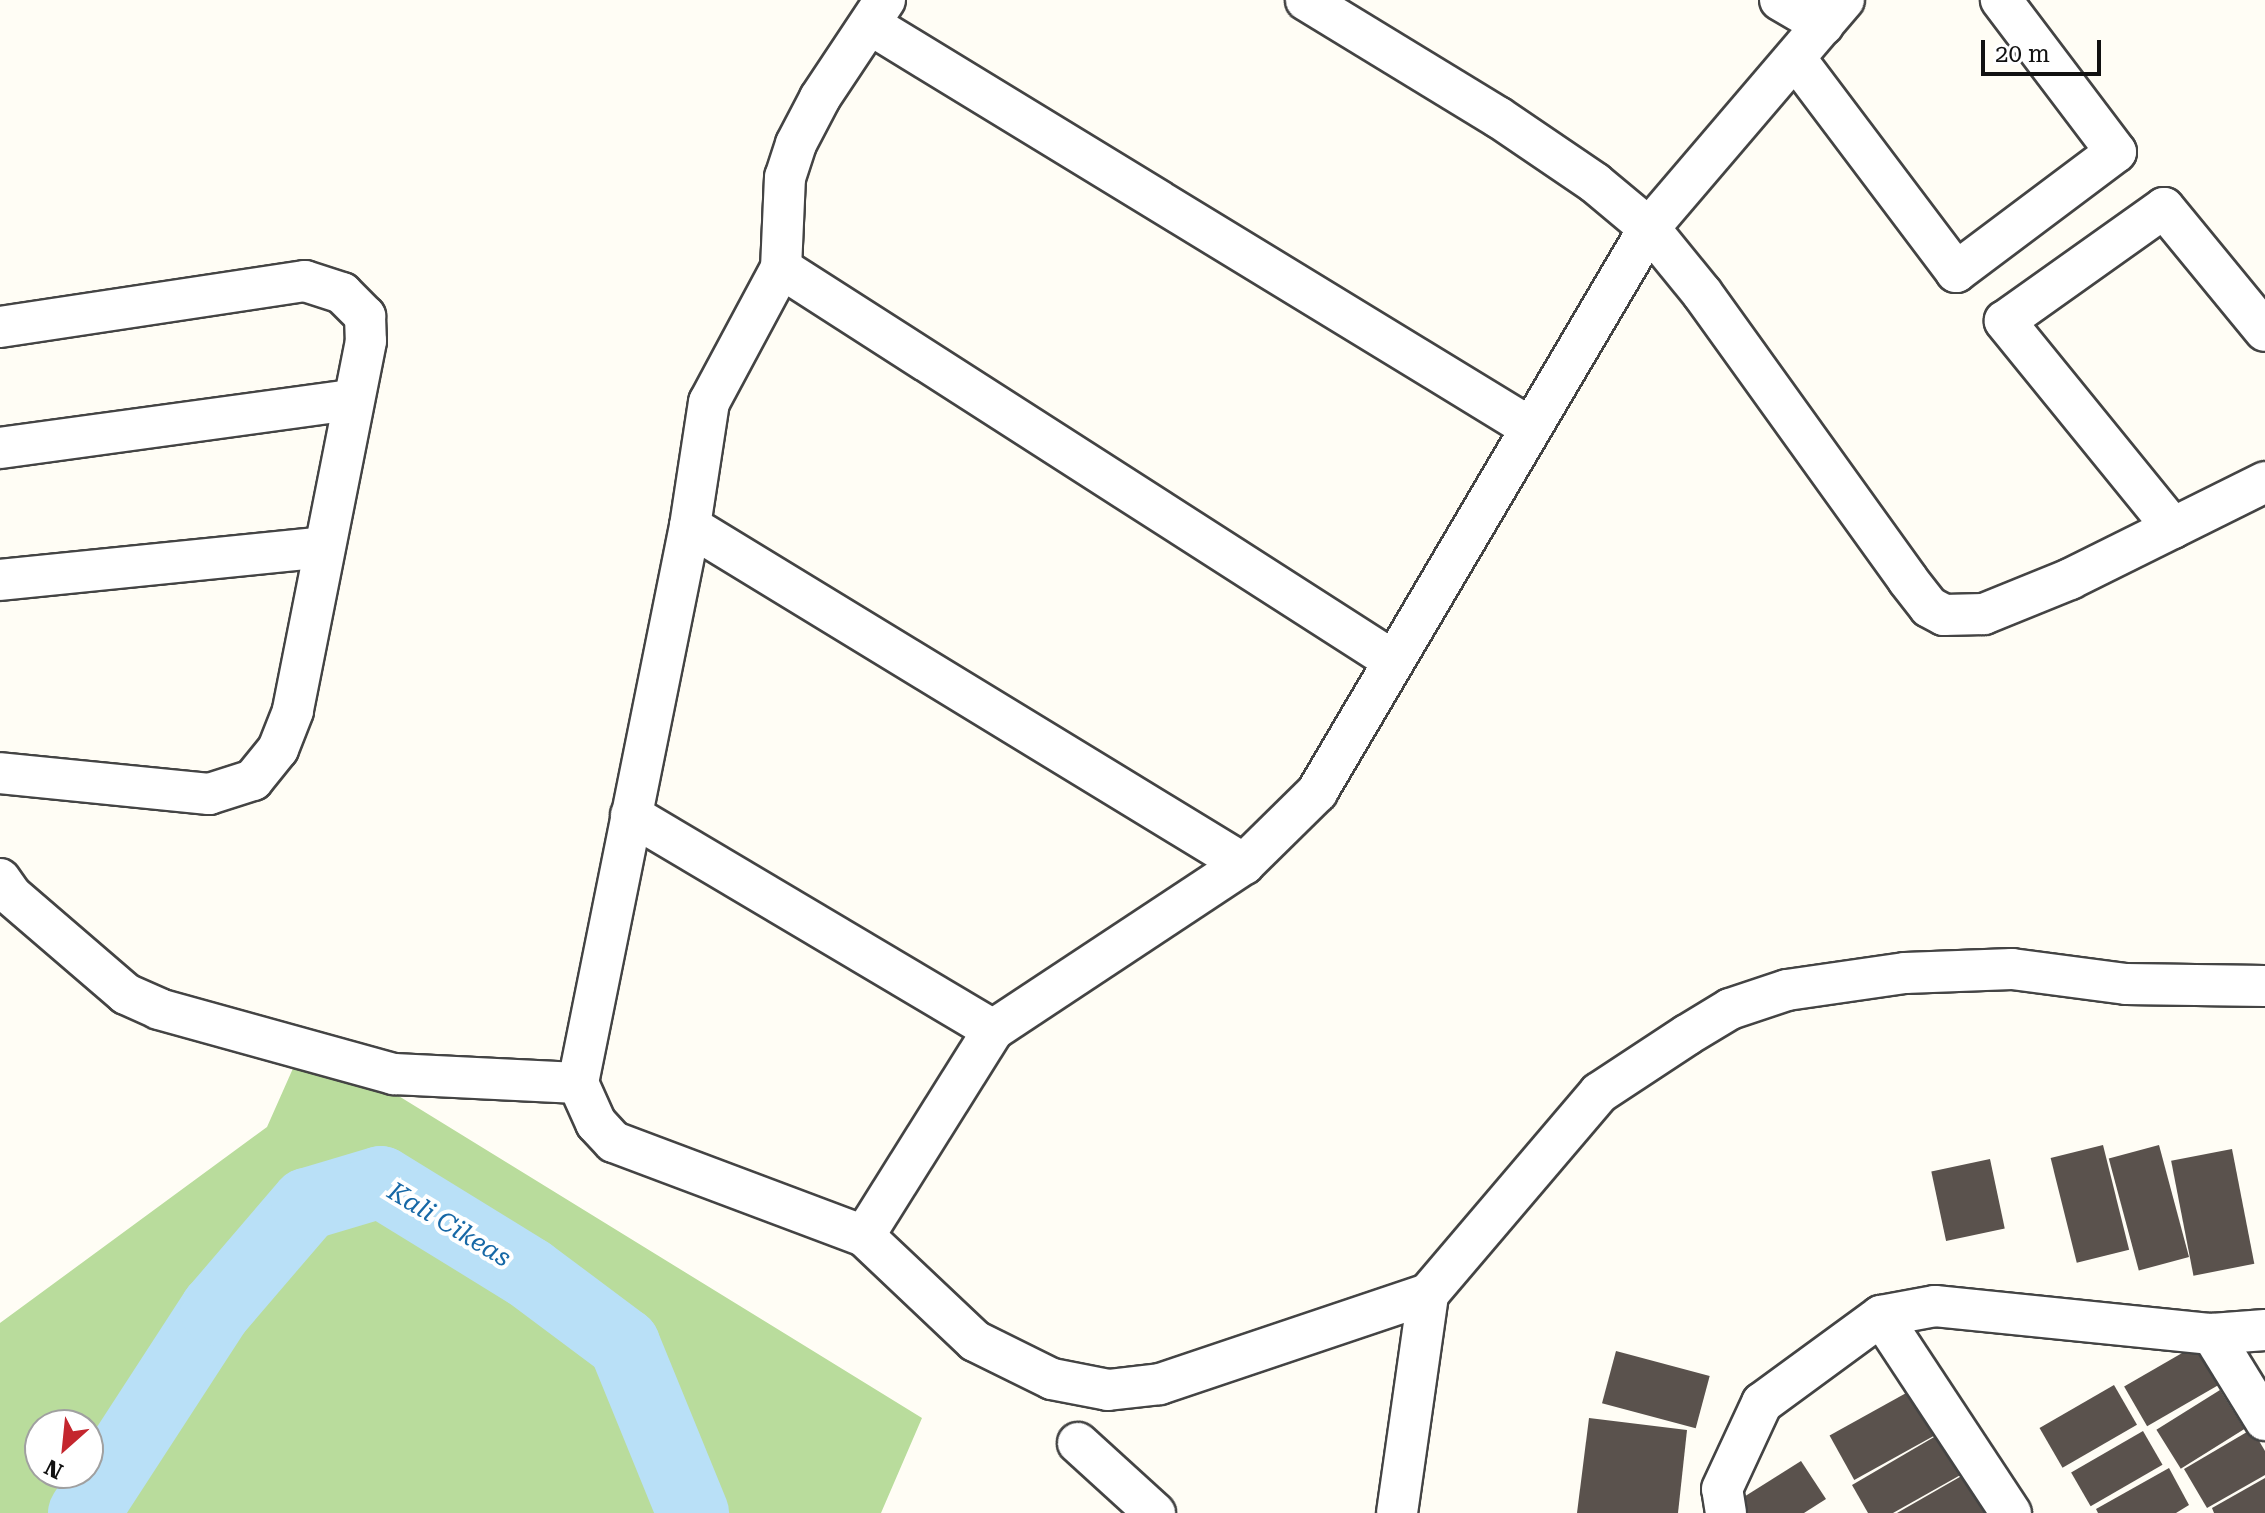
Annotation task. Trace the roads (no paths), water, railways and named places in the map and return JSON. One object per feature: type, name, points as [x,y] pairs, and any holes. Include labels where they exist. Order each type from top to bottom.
[{"type":"street","points":[[1306,0],[1498,117],[1595,183],[1649,228],[1702,293],[1929,607],[1963,617],[1984,614],[2173,528],[2265,482]]},
{"type":"street","points":[[864,1236],[993,1030],[1244,864],[1317,792],[1649,228],[1833,12],[1780,0]]},
{"type":"street","points":[[1795,58],[1956,272],[2116,152],[2001,0]]},
{"type":"street","points":[[1531,428],[878,12],[820,98],[796,144],[785,177],[781,268],[709,402],[690,526],[578,1083],[596,1123],[614,1142],[864,1236],[975,1341],[1052,1379],[1108,1390],[1160,1384],[1428,1294],[1599,1093],[1730,1009],[1847,978],[1967,968],[2126,984],[2265,986]]},
{"type":"street","points":[[2173,528],[2005,321],[2164,208],[2265,331]]},
{"type":"street","points":[[781,268],[1392,660]]},
{"type":"street","points":[[0,327],[305,281],[342,293],[365,316],[366,341],[351,400],[293,711],[278,749],[253,780],[209,794],[0,773]]},
{"type":"street","points":[[0,448],[351,400]]},
{"type":"street","points":[[690,526],[1244,864]]},
{"type":"street","points":[[0,580],[324,547]]},
{"type":"street","points":[[631,815],[993,1030]]},
{"type":"street","points":[[0,879],[11,895],[126,994],[159,1009],[394,1074],[578,1083]]},
{"type":"street","points":[[1397,1513],[1428,1294]]},
{"type":"street","points":[[1726,1513],[1722,1489],[1762,1403],[1881,1316],[1935,1306],[2212,1334],[2265,1330]]},
{"type":"street","points":[[1881,1316],[2011,1513]]},
{"type":"street","points":[[2212,1334],[2265,1420]]},
{"type":"street","points":[[1078,1443],[1155,1513]]},
{"type":"waterway","name":"Kali Cikeas","points":[[84,1513],[216,1310],[307,1204],[381,1182],[529,1273],[624,1344],[693,1513]]}]
